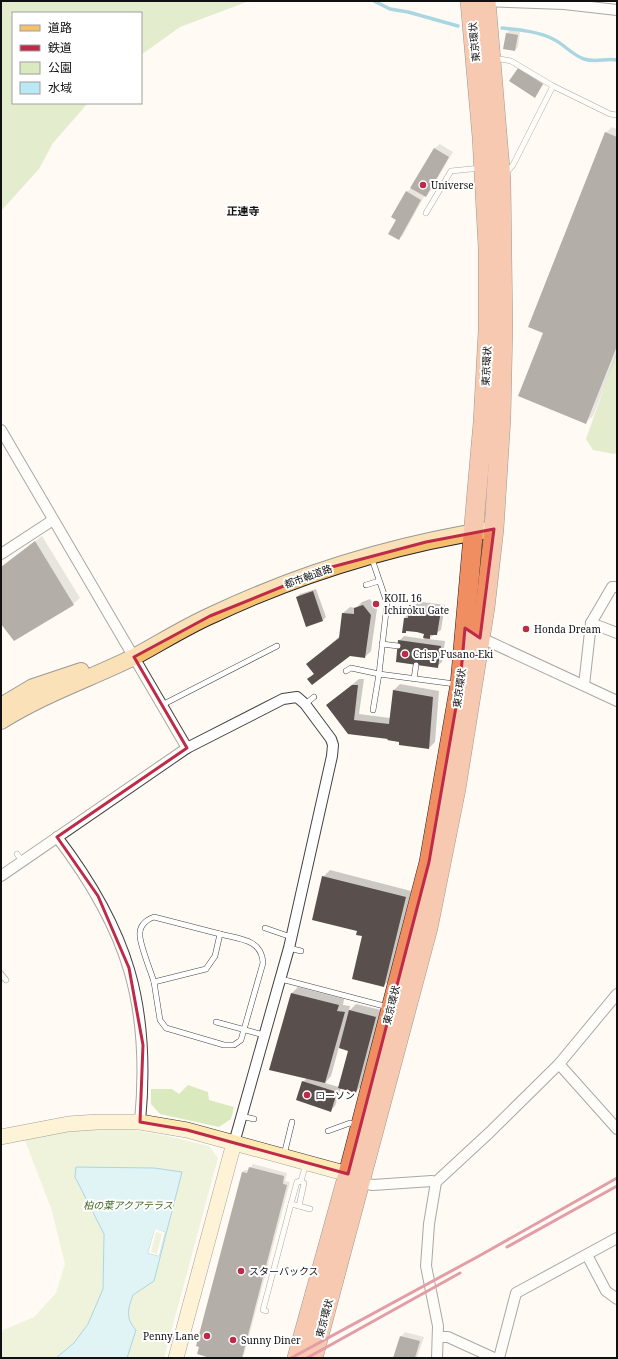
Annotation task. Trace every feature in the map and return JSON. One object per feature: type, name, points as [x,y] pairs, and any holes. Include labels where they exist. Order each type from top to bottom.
[{"type":"highway","name":"東京環状","points":[[297,1358],[354,1179],[428,928],[456,789],[473,633],[474,532],[483,422],[488,331],[488,248],[484,168],[470,1]]},
{"type":"highway","name":"東京環状","points":[[314,1358],[354,1179],[360,1125],[428,862],[460,684],[473,633],[494,529],[501,418],[503,327],[501,180],[486,1]]},
{"type":"main road","name":"都市軸道路","points":[[1,721],[30,703],[134,657],[210,616],[257,595],[328,568],[371,556],[474,532],[494,529]]},
{"type":"main road","name":"都市軸道路","points":[[1,706],[33,687],[47,681],[134,657]]},
{"type":"street","points":[[470,1],[564,4],[617,10]]},
{"type":"street","points":[[1,430],[187,748]]},
{"type":"street","points":[[1,554],[53,520]]},
{"type":"street","points":[[584,685],[591,623],[612,587],[617,587]]},
{"type":"street","points":[[591,623],[617,633]]},
{"type":"street","points":[[473,633],[617,701]]},
{"type":"street","points":[[1,876],[20,857],[57,837],[187,748],[283,699],[296,697],[305,704],[328,733],[333,745],[289,948],[241,1116],[176,1358]]},
{"type":"street","points":[[57,837],[98,896],[115,932],[129,968],[140,1015],[143,1045],[143,1081],[140,1122]]},
{"type":"street","points":[[437,1358],[439,1337],[436,1313],[427,1279],[426,1266],[429,1224],[436,1182],[489,1133],[559,1064],[617,994]]},
{"type":"street","points":[[559,1064],[617,1129]]},
{"type":"street","points":[[1,1137],[68,1124],[140,1122],[187,1130],[234,1142],[284,1156],[373,1185],[436,1182]]},
{"type":"street","points":[[499,1358],[516,1293],[617,1238]]},
{"type":"street","points":[[587,1255],[606,1291],[617,1299]]},
{"type":"street","points":[[439,1337],[448,1337],[494,1358]]},
{"type":"lane","points":[[491,57],[511,61],[552,86],[610,114],[617,115]]},
{"type":"lane","points":[[501,180],[512,165],[552,86]]},
{"type":"lane","points":[[426,213],[451,170],[484,168]]},
{"type":"lane","points":[[371,556],[387,603],[379,674],[373,710]]},
{"type":"lane","points":[[366,585],[379,581]]},
{"type":"lane","points":[[382,644],[398,646]]},
{"type":"lane","points":[[162,705],[277,646]]},
{"type":"lane","points":[[414,679],[416,665]]},
{"type":"lane","points":[[346,671],[351,668],[379,674],[460,684]]},
{"type":"lane","points":[[305,704],[314,696]]},
{"type":"lane","points":[[154,917],[250,942],[257,946],[262,954],[263,963],[241,1040],[234,1045],[224,1045],[166,1028],[160,1020],[154,982],[140,936],[142,927],[146,920],[154,917]]},
{"type":"lane","points":[[265,928],[291,937]]},
{"type":"lane","points":[[154,982],[206,969],[215,956],[220,934]]},
{"type":"lane","points":[[289,948],[301,951]]},
{"type":"lane","points":[[1,974],[6,980]]},
{"type":"lane","points":[[281,979],[390,1008]]},
{"type":"lane","points":[[216,1022],[264,1035]]},
{"type":"lane","points":[[241,1116],[254,1119]]},
{"type":"lane","points":[[284,1156],[292,1122]]},
{"type":"lane","points":[[328,1131],[350,1123],[360,1125]]},
{"type":"lane","points":[[266,1311],[263,1310],[291,1204],[297,1182],[301,1181],[306,1163]]},
{"type":"lane","points":[[298,1206],[304,1183],[301,1181]]},
{"type":"lane","points":[[291,1204],[310,1209]]},
{"type":"highlighted area","points":[[494,529],[480,638],[465,628],[460,684],[429,862],[348,1174],[187,1130],[140,1122],[143,1045],[129,968],[98,896],[57,837],[187,748],[134,657],[210,616],[328,568],[426,542]]},
{"type":"green space","points":[[1,1],[249,1],[180,27],[142,54],[142,12],[12,12],[12,104],[87,104],[53,143],[39,169],[1,211]]},
{"type":"green space","points":[[617,351],[617,453],[614,454],[593,450],[586,439]]},
{"type":"green space","points":[[188,1085],[208,1092],[209,1100],[234,1107],[231,1119],[219,1127],[160,1114],[151,1104],[151,1089],[172,1089],[179,1094]]},
{"type":"green space","name":"柏の葉アクアテラス","points":[[83,1129],[128,1129],[172,1137],[209,1146],[218,1158],[164,1358],[1,1358],[1,1331],[34,1317],[56,1293],[65,1264],[52,1211],[24,1138]]},
{"type":"water","points":[[76,1167],[154,1168],[182,1172],[154,1281],[133,1295],[130,1305],[128,1313],[130,1321],[136,1330],[127,1358],[56,1358],[74,1343],[88,1324],[103,1289],[104,1234],[75,1177]],"holes":[[[155,1230],[165,1232],[159,1256],[148,1253]]]},
{"type":"pier","points":[[155,1229],[165,1232],[159,1256],[148,1253]],"holes":[[[156,1232],[162,1234],[157,1254],[151,1252]]]},
{"type":"building","points":[[506,33],[518,35],[515,51],[503,49]]},
{"type":"building","points":[[518,68],[543,84],[535,98],[509,81]]},
{"type":"building","points":[[605,132],[617,137],[617,346],[586,424],[518,396],[543,333],[528,327]]},
{"type":"building","points":[[434,148],[449,157],[426,197],[410,188]]},
{"type":"building","points":[[406,191],[421,200],[399,240],[388,234],[396,220],[391,217]]},
{"type":"building","points":[[35,541],[74,605],[14,641],[1,624],[1,567]]},
{"type":"building","points":[[313,591],[323,621],[306,627],[296,597]]},
{"type":"building","points":[[363,605],[371,615],[365,658],[350,656],[312,685],[307,679],[314,674],[306,664],[339,638],[342,613],[354,614],[354,608]]},
{"type":"building","points":[[409,605],[441,610],[437,635],[430,635],[430,639],[423,638],[424,634],[417,632],[406,631],[406,633],[402,633],[404,618],[408,618]]},
{"type":"building","points":[[398,640],[441,646],[438,668],[396,662]]},
{"type":"building","points":[[352,685],[358,685],[354,720],[389,724],[393,690],[433,697],[429,749],[399,745],[399,742],[387,740],[388,739],[348,734],[326,705]]},
{"type":"building","points":[[322,876],[406,897],[384,987],[352,979],[362,936],[356,935],[357,931],[312,920]]},
{"type":"building","points":[[291,993],[339,1005],[337,1011],[345,1012],[325,1083],[269,1070]]},
{"type":"building","points":[[349,1010],[376,1017],[356,1093],[338,1088],[348,1051],[339,1048]]},
{"type":"building","points":[[302,1081],[337,1092],[331,1112],[296,1100]]},
{"type":"building","points":[[249,1167],[284,1176],[283,1184],[287,1185],[242,1358],[210,1358],[197,1354],[199,1347],[196,1346],[242,1172],[247,1173]]},
{"type":"building","points":[[400,1336],[420,1341],[415,1358],[393,1358]]},
{"type":"waterway","points":[[374,1],[390,9],[408,12],[458,26]]},
{"type":"waterway","points":[[502,28],[528,31],[547,36],[584,59],[593,61],[617,60]]},
{"type":"railway","points":[[291,1358],[479,1256],[617,1178]]},
{"type":"railway","points":[[507,1247],[617,1186]]},
{"type":"railway","points":[[307,1358],[460,1273]]},
{"type":"place","name":"Universe","points":[[423,185]]},
{"type":"place","name":"KOIL 16 Ichiroku Gate","points":[[376,604]]},
{"type":"place","name":"Honda Dream","points":[[526,629]]},
{"type":"place","name":"Crisp Fusano-Eki","points":[[405,654]]},
{"type":"place","name":"ローソン","points":[[307,1095]]},
{"type":"place","name":"スターバックス","points":[[241,1271]]},
{"type":"place","name":"Penny Lane","points":[[207,1336]]},
{"type":"place","name":"Sunny Diner","points":[[233,1340]]},
{"type":"district","name":"正連寺","points":[[243,210]]}]
